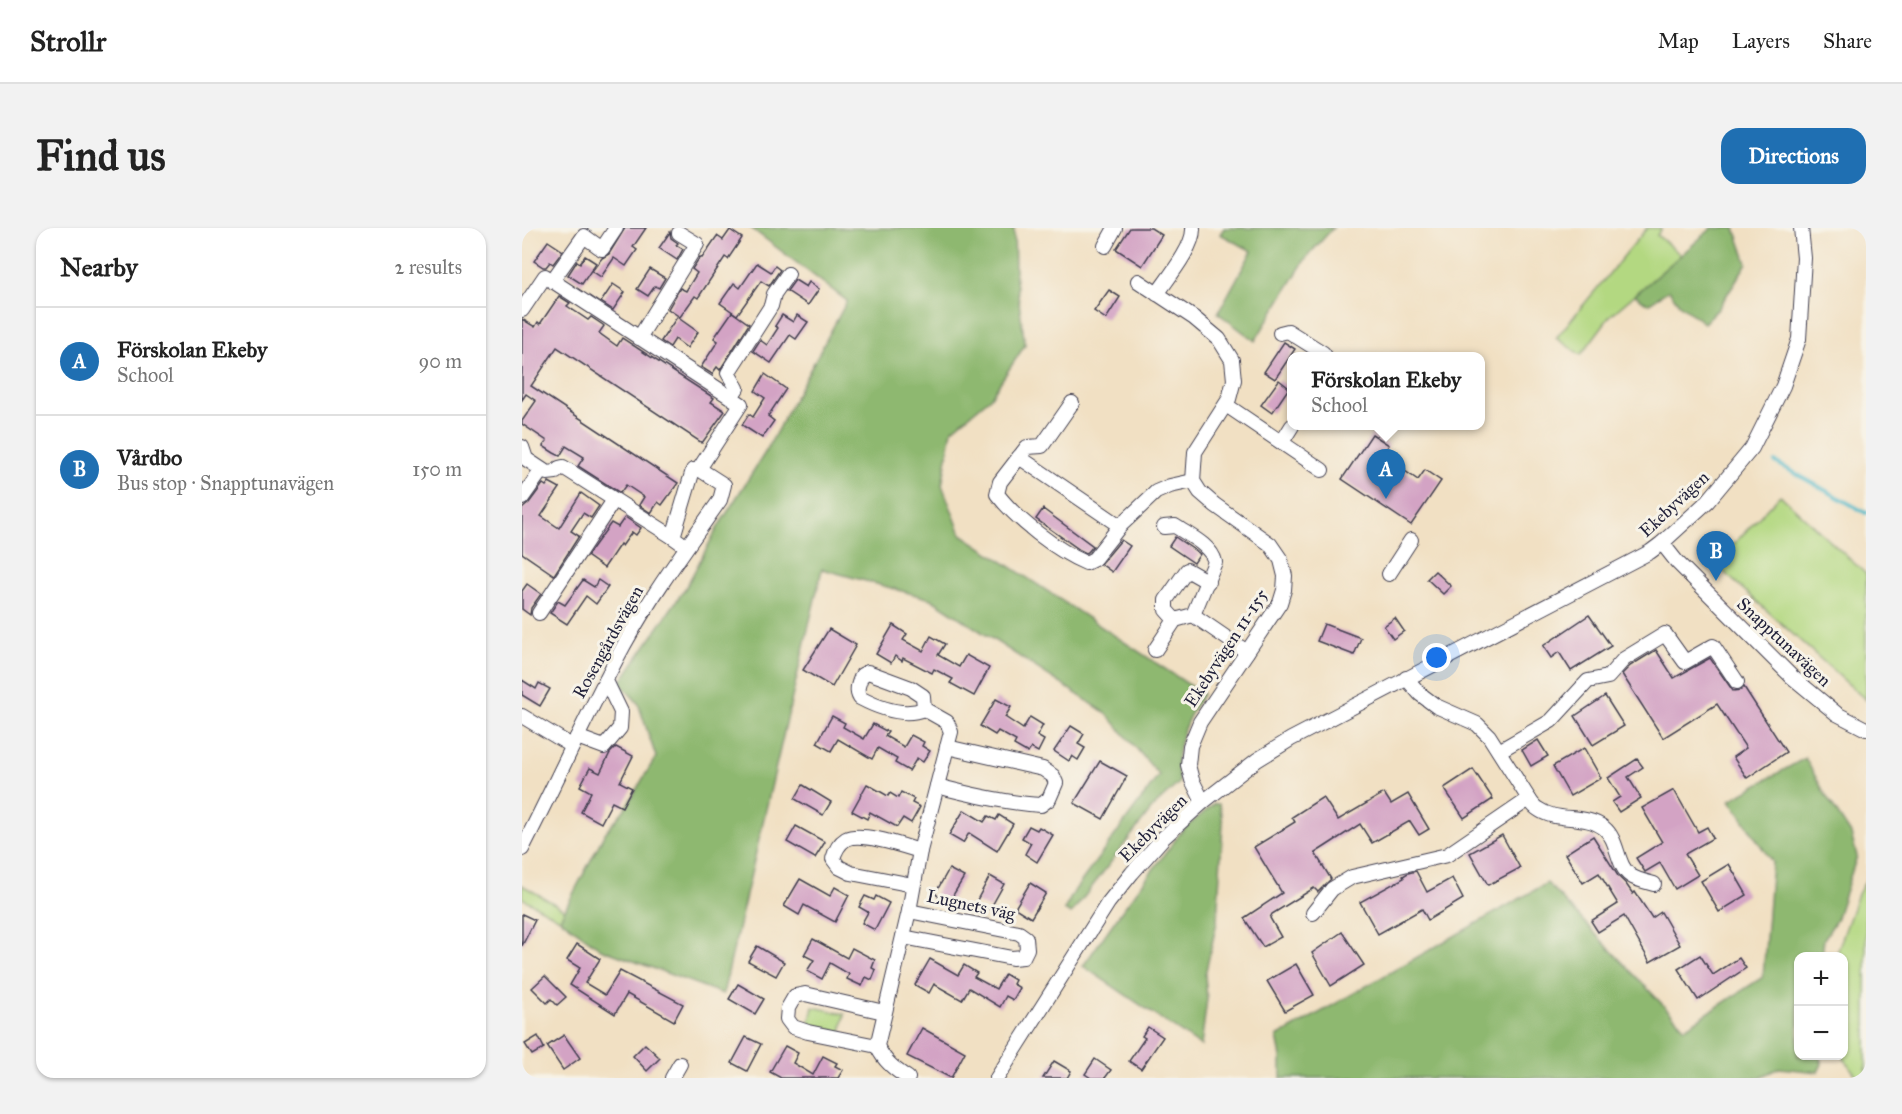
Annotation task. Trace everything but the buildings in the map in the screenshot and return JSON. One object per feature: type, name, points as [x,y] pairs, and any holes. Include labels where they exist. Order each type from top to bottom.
[{"type":"street","points":[[552,281],[584,236],[602,249],[616,228]]},
{"type":"street","points":[[1105,246],[1115,228]]},
{"type":"street","points":[[1157,294],[1179,262],[1191,238],[1193,228]]},
{"type":"street","name":"Ekebyvägen","points":[[998,1078],[1108,903],[1163,838],[1203,802],[1257,760],[1291,739],[1650,552],[1708,501],[1752,448],[1783,386],[1799,339],[1804,258],[1802,228]]},
{"type":"street","points":[[639,338],[697,244],[680,233]]},
{"type":"street","points":[[731,397],[737,388],[729,373],[788,274]]},
{"type":"street","points":[[522,310],[545,276],[741,404],[696,470],[674,537]]},
{"type":"street","points":[[1072,403],[1042,446],[1027,447],[1000,482],[997,494],[1026,524],[1075,559],[1086,563],[1094,559],[1110,536],[1156,492],[1193,481],[1195,452],[1226,405],[1234,380],[1232,360],[1220,339],[1194,318],[1137,281]]},
{"type":"street","points":[[1281,333],[1288,331],[1321,352]]},
{"type":"street","points":[[1226,405],[1322,470]]},
{"type":"street","points":[[1282,442],[1290,430]]},
{"type":"street","points":[[522,447],[526,459],[542,470],[552,474],[564,467],[687,547]]},
{"type":"street","points":[[1019,457],[1120,526]]},
{"type":"street","points":[[522,498],[542,470]]},
{"type":"street","name":"Rosengårdsvägen","points":[[522,849],[624,645],[650,601],[720,500],[724,485],[696,470]]},
{"type":"street","name":"Ekebyvägen 11-155","points":[[1193,481],[1200,492],[1215,505],[1270,544],[1281,560],[1286,576],[1280,603],[1200,722],[1190,746],[1188,765],[1192,780],[1203,802]]},
{"type":"street","points":[[539,613],[614,500]]},
{"type":"street","points":[[1155,650],[1175,620],[1192,615],[1215,562],[1211,552],[1175,525],[1164,527]]},
{"type":"street","points":[[1389,574],[1412,540]]},
{"type":"street","name":"Snapptunavägen","points":[[1662,543],[1677,562],[1791,676],[1837,714],[1866,729]]},
{"type":"street","points":[[1175,620],[1166,610],[1166,600],[1187,570],[1208,582]]},
{"type":"street","points":[[1192,615],[1248,652]]},
{"type":"street","points":[[1499,752],[1551,721],[1588,681],[1608,677],[1624,659],[1665,634],[1685,662],[1713,646],[1737,682]]},
{"type":"street","name":"Lugnets väg","points":[[868,672],[911,688],[923,696],[924,709],[913,714],[864,700],[858,695],[858,684],[862,675],[868,672]]},
{"type":"street","points":[[1406,678],[1420,694],[1436,706],[1477,724],[1489,736],[1529,799],[1538,809],[1552,815],[1583,819],[1607,830],[1623,865],[1631,876],[1654,884]]},
{"type":"street","points":[[522,716],[574,741],[604,747],[620,728],[621,711],[606,681]]},
{"type":"street","name":"Lugnets väg","points":[[877,1046],[909,911],[920,850],[951,732],[947,722],[924,709]]},
{"type":"street","points":[[937,786],[1023,804],[1041,805],[1049,799],[1056,783],[1053,776],[1043,770],[947,747]]},
{"type":"street","points":[[1313,914],[1332,889],[1352,877],[1447,855],[1529,799]]},
{"type":"street","name":"Lugnets väg","points":[[913,885],[851,873],[839,867],[833,859],[836,849],[844,840],[854,836],[920,850]]},
{"type":"street","name":"Lugnets väg","points":[[903,937],[1012,958],[1023,957],[1027,949],[1026,938],[1019,933],[909,911]]},
{"type":"street","points":[[884,1012],[805,994],[795,996],[788,1008],[787,1019],[793,1027],[828,1037],[877,1046],[882,1057],[908,1078]]},
{"type":"street","points":[[672,1078],[680,1064]]},
{"type":"green space","points":[[751,228],[1014,228],[1015,273],[1025,345],[990,398],[952,430],[942,485],[961,534],[1203,694],[1182,736],[1177,763],[1179,783],[1154,806],[1071,914],[1064,910],[1075,890],[1159,775],[1106,713],[931,599],[822,569],[723,994],[601,949],[560,919],[605,833],[624,810],[656,757],[638,703],[620,683],[686,587],[718,527],[766,451],[847,301]]},
{"type":"green space","points":[[1224,228],[1333,228],[1306,258],[1255,341],[1218,313],[1252,251],[1220,234]]},
{"type":"green space","points":[[1647,228],[1662,228],[1657,235],[1681,255],[1610,316],[1581,355],[1556,338]]},
{"type":"green space","points":[[1712,228],[1735,228],[1747,263],[1718,309],[1704,323],[1679,304],[1669,290],[1648,304],[1635,295]]},
{"type":"green space","points":[[1780,495],[1866,574],[1866,700],[1715,564]]},
{"type":"green space","points":[[1805,758],[1851,834],[1857,856],[1836,920],[1824,939],[1822,952],[1794,952],[1794,1060],[1820,1060],[1822,1064],[1818,1072],[1779,1068],[1758,1078],[1281,1078],[1281,1057],[1277,1037],[1547,883],[1685,1028],[1763,977],[1772,862],[1730,800]]},
{"type":"green space","points":[[1214,804],[1219,804],[1223,823],[1217,922],[1205,975],[1207,999],[1201,1046],[1083,966],[1182,831]]},
{"type":"green space","points":[[1866,880],[1866,1078],[1858,1078],[1845,1060],[1848,1060],[1848,952],[1837,952],[1858,894]]},
{"type":"green space","points":[[522,885],[565,910],[560,919],[522,898]]},
{"type":"green space","points":[[813,1007],[845,1014],[841,1032],[809,1025]]},
{"type":"waterway","points":[[1775,462],[1866,513]]},
{"type":"place","name":"Förskolan Ekeby","points":[[1386,499]]},
{"type":"place","name":"Vårdbo","points":[[1716,581]]}]
